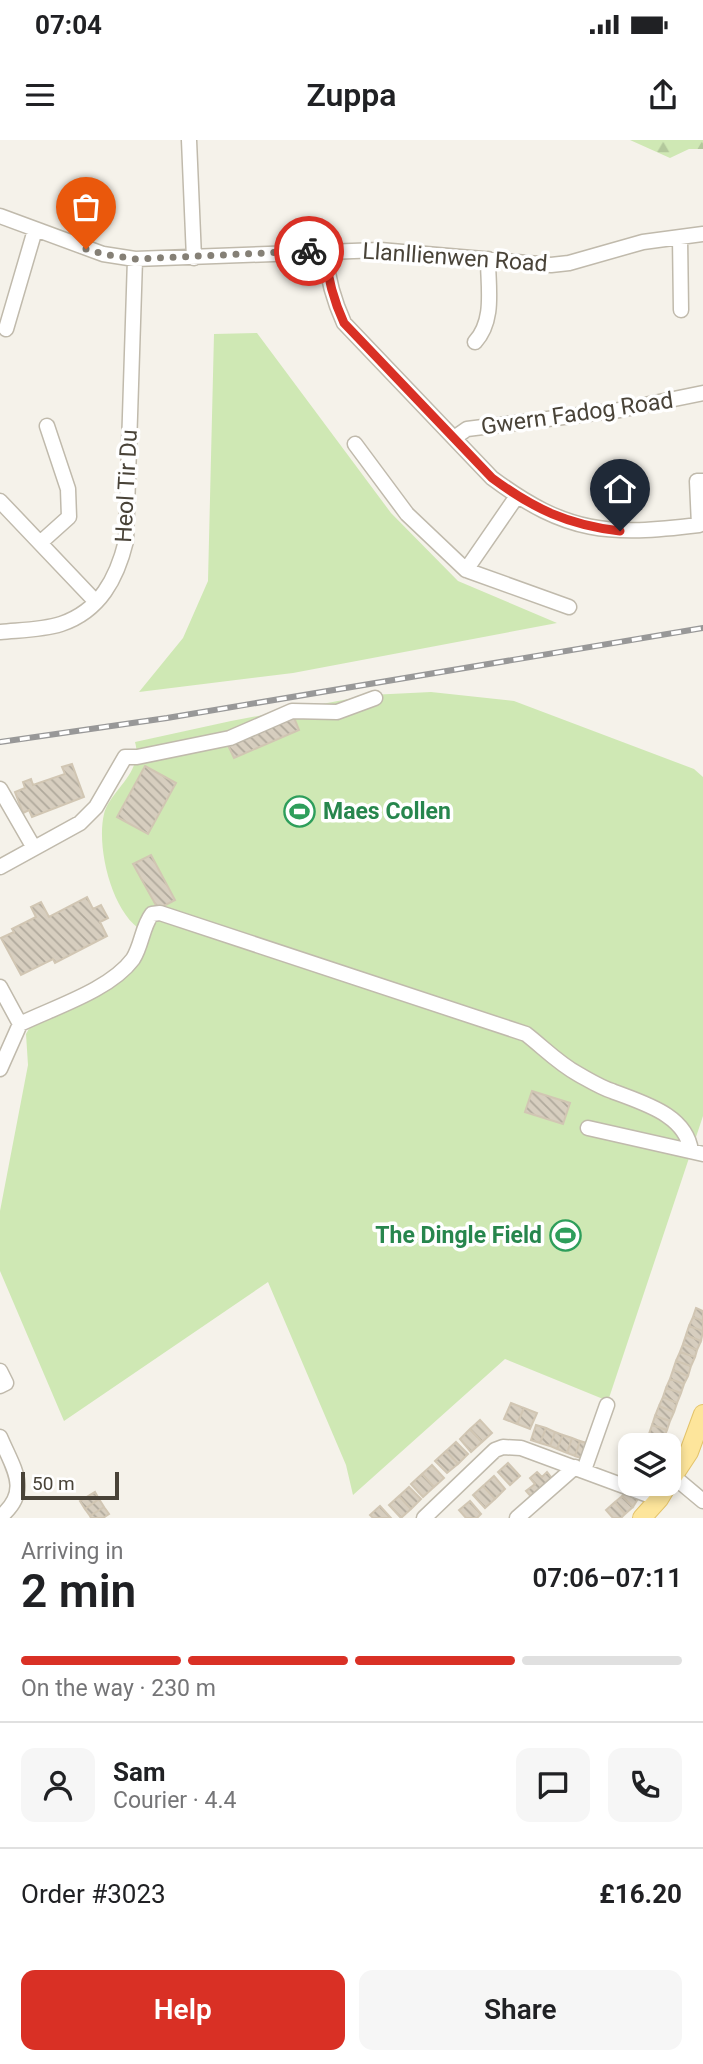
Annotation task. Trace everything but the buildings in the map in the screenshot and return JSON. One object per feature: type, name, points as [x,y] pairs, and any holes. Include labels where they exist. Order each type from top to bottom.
[{"type":"main road","points":[[681,1464],[689,1452],[703,1414]]},
{"type":"main road","points":[[642,1518],[659,1496]]},
{"type":"street","points":[[188,140],[194,258]]},
{"type":"street","name":"Llanllienwen Road","points":[[0,216],[103,254],[135,259],[325,250],[414,251],[551,265],[569,263],[643,242],[703,234]]},
{"type":"street","points":[[6,329],[36,230]]},
{"type":"street","points":[[680,237],[681,310]]},
{"type":"street","points":[[325,250],[327,275],[344,323],[492,478],[517,496],[546,513],[596,529],[648,531],[699,525],[697,481],[703,481]]},
{"type":"street","points":[[475,342],[485,331],[489,317],[488,258]]},
{"type":"street","name":"Heol Tir Du","points":[[0,632],[62,624],[96,602],[109,588],[120,567],[126,541],[135,259]]},
{"type":"street","name":"Gwern Fadog Road","points":[[454,438],[467,429],[620,411],[703,393]]},
{"type":"street","points":[[40,543],[69,517],[68,489],[47,426]]},
{"type":"street","points":[[355,444],[407,514],[466,570],[569,607]]},
{"type":"street","points":[[466,570],[517,496]]},
{"type":"street","points":[[0,501],[96,602]]},
{"type":"street","points":[[0,867],[80,823],[96,807],[125,757],[137,757],[230,738],[292,711],[337,712],[375,698]]},
{"type":"street","points":[[0,789],[34,848]]},
{"type":"street","points":[[0,1069],[20,1024],[109,982],[135,956],[147,920],[152,914],[160,913],[526,1034],[546,1054],[569,1069],[609,1090],[640,1101],[680,1125],[697,1152]]},
{"type":"street","points":[[0,988],[20,1024]]},
{"type":"street","points":[[588,1128],[697,1152]]},
{"type":"street","points":[[0,1371],[6,1383],[0,1386]]},
{"type":"street","points":[[517,1518],[580,1469],[607,1405]]},
{"type":"street","points":[[0,1437],[17,1478],[19,1491],[13,1505],[0,1517]]},
{"type":"street","points":[[424,1518],[495,1450],[503,1447],[522,1448],[580,1469],[618,1476]]},
{"type":"street","points":[[681,1492],[703,1501]]},
{"type":"green space","points":[[630,140],[703,140],[703,149],[689,149],[670,158]]},
{"type":"green space","points":[[257,333],[391,513],[458,581],[557,623],[293,673],[139,692],[183,638],[208,581],[214,334]]},
{"type":"green space","points":[[431,692],[514,701],[694,769],[703,777],[703,1116],[608,1401],[505,1359],[353,1495],[346,1465],[268,1282],[64,1421],[0,1271],[0,1211],[28,1065],[26,1034],[36,1016],[119,974],[143,931],[132,922],[115,895],[102,844],[104,814],[107,805],[135,763],[135,742],[370,695]]},
{"type":"railway","points":[[0,742],[167,718],[703,628]]},
{"type":"way so far","points":[[86,249],[135,259],[309,251]]},
{"type":"place","name":"Maes Collen","points":[[300,811]]},
{"type":"place","name":"The Dingle Field","points":[[565,1235]]},
{"type":"route","points":[[309,251],[325,250],[327,275],[344,323],[492,478],[546,513],[596,529],[620,531]]}]
